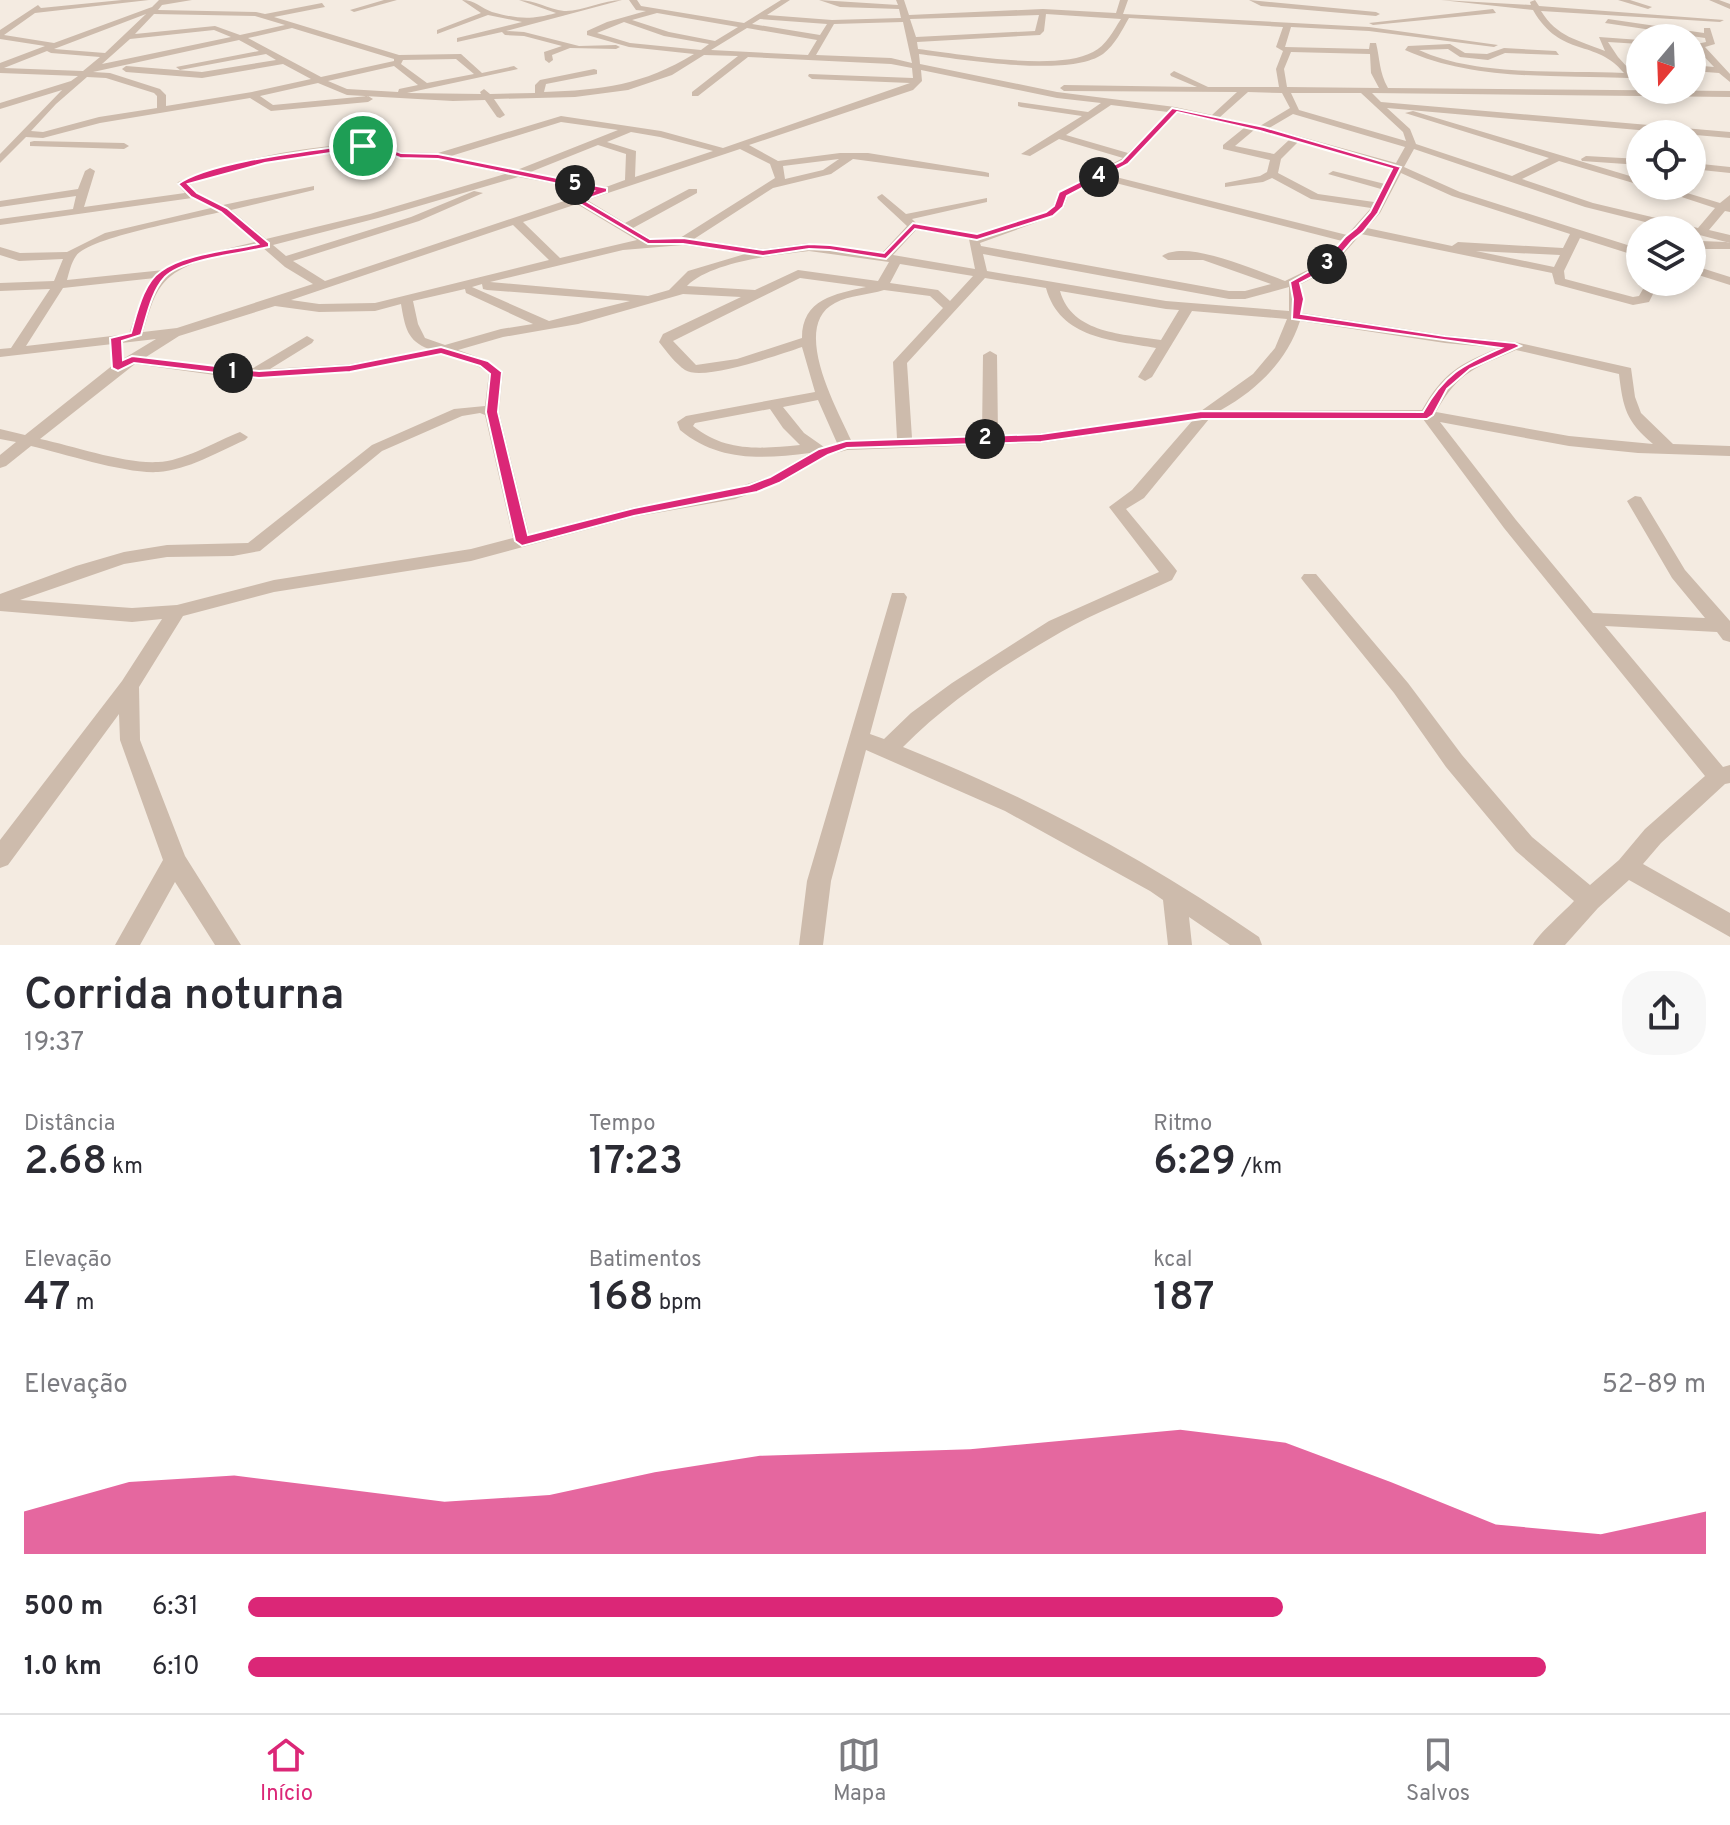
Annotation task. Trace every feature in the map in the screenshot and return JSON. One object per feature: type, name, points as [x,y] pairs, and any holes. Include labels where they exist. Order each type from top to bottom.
[{"type":"street","points":[[0,35],[31,11],[57,0]]},
{"type":"street","points":[[31,11],[99,2],[145,0]]},
{"type":"street","points":[[0,68],[158,5],[188,0]]},
{"type":"street","points":[[354,10],[393,0]]},
{"type":"street","points":[[466,0],[487,13],[562,23],[601,14],[616,8],[620,0]]},
{"type":"street","points":[[523,0],[563,13]]},
{"type":"street","points":[[573,0],[592,6]]},
{"type":"street","points":[[460,40],[620,0]]},
{"type":"street","points":[[633,0],[639,8],[822,38]]},
{"type":"street","points":[[97,31],[129,35],[209,27],[242,38],[340,91],[489,97],[540,95],[609,91],[653,81],[786,0]]},
{"type":"street","points":[[823,0],[840,5],[903,11],[1043,11],[1345,30],[1534,4],[1603,20],[1709,36]]},
{"type":"street","points":[[1115,0],[1124,0],[1119,14],[1125,18]]},
{"type":"street","points":[[1253,0],[1373,26],[1494,45]]},
{"type":"street","points":[[1445,0],[1522,7]]},
{"type":"street","points":[[1622,0],[1704,19]]},
{"type":"street","points":[[1713,0],[1730,7]]},
{"type":"street","points":[[1370,1],[1375,52],[1372,63],[1385,91]]},
{"type":"street","points":[[503,15],[537,3]]},
{"type":"street","points":[[1534,4],[1546,28],[1569,43],[1626,62]]},
{"type":"street","points":[[158,5],[267,17],[397,60],[424,85]]},
{"type":"street","points":[[0,160],[8,148],[75,82],[158,5]]},
{"type":"street","points":[[267,17],[322,5]]},
{"type":"street","points":[[637,46],[590,33],[656,11]]},
{"type":"street","points":[[758,17],[832,22],[903,11]]},
{"type":"street","points":[[903,11],[914,45],[918,81]]},
{"type":"street","points":[[914,45],[1037,33],[1043,11]]},
{"type":"street","points":[[1564,11],[1725,21]]},
{"type":"street","points":[[440,32],[487,13]]},
{"type":"street","points":[[601,14],[714,43]]},
{"type":"street","points":[[654,30],[692,18]]},
{"type":"street","points":[[914,45],[1006,61],[1075,60],[1099,53],[1125,18]]},
{"type":"street","points":[[1706,45],[1711,44],[1705,23],[1725,21]]},
{"type":"street","points":[[811,57],[832,22]]},
{"type":"street","points":[[86,72],[292,26]]},
{"type":"street","points":[[1287,26],[1280,47],[1288,50],[1375,52]]},
{"type":"street","points":[[1306,27],[1309,51]]},
{"type":"street","points":[[483,34],[520,33],[568,46],[637,46],[744,56],[875,59],[1035,89],[1175,110],[1257,128],[1397,167],[1456,194],[1626,249]]},
{"type":"street","points":[[0,35],[58,45]]},
{"type":"street","points":[[1626,41],[1602,39],[1626,70]]},
{"type":"street","points":[[1554,71],[1550,63],[1556,53],[1569,43]]},
{"type":"street","points":[[549,60],[547,54],[568,46]]},
{"type":"street","points":[[1556,53],[1504,50],[1488,57],[1466,56],[1450,46],[1408,48],[1432,58],[1506,68],[1626,76]]},
{"type":"street","points":[[44,50],[105,55]]},
{"type":"street","points":[[1288,50],[1279,65],[1281,90],[1295,107],[1293,111]]},
{"type":"street","points":[[157,71],[265,52]]},
{"type":"street","points":[[0,54],[24,57]]},
{"type":"street","points":[[24,134],[43,135],[84,123],[255,98],[397,60],[458,56],[480,75]]},
{"type":"street","points":[[695,94],[744,56]]},
{"type":"street","points":[[1706,57],[1730,79]]},
{"type":"street","points":[[175,86],[214,74],[283,61]]},
{"type":"street","points":[[102,67],[191,75],[214,74]]},
{"type":"street","points":[[0,68],[35,73],[86,72],[159,88],[162,110]]},
{"type":"street","points":[[1506,68],[1533,93]]},
{"type":"street","points":[[255,98],[271,108],[335,109],[424,85],[514,69]]},
{"type":"street","points":[[1706,69],[1720,70]]},
{"type":"street","points":[[540,95],[540,83],[594,72]]},
{"type":"street","points":[[12,80],[35,73]]},
{"type":"street","points":[[1174,74],[1235,99]]},
{"type":"street","points":[[812,76],[918,81]]},
{"type":"street","points":[[468,78],[489,97],[500,115]]},
{"type":"street","points":[[0,353],[178,332],[742,146],[910,88],[918,81]]},
{"type":"street","points":[[0,106],[75,82]]},
{"type":"street","points":[[1035,89],[1626,93]]},
{"type":"street","points":[[1214,118],[1245,90]]},
{"type":"street","points":[[335,109],[340,91]]},
{"type":"street","points":[[943,210],[963,234],[976,243],[1229,295],[1245,295],[1290,283],[1326,266],[1354,234],[1377,206],[1410,145],[1407,131],[1364,91]]},
{"type":"street","points":[[1533,93],[1526,98],[1529,103],[1554,119]]},
{"type":"street","points":[[1615,94],[1620,104]]},
{"type":"street","points":[[1706,95],[1729,96]]},
{"type":"street","points":[[1026,154],[1110,101]]},
{"type":"street","points":[[1021,104],[1090,115]]},
{"type":"street","points":[[1381,104],[1626,125]]},
{"type":"street","points":[[1381,104],[1626,178]]},
{"type":"street","points":[[976,243],[1050,214],[1058,207],[1063,194],[1101,176],[1130,157],[1175,110]]},
{"type":"street","points":[[1276,158],[1227,147],[1293,111],[1410,145],[1589,205],[1634,216]]},
{"type":"street","points":[[1626,115],[1628,120]]},
{"type":"street","points":[[438,156],[555,120],[661,134],[724,151]]},
{"type":"street","points":[[0,287],[59,285],[163,273],[184,263],[266,245],[517,174],[628,130]]},
{"type":"street","points":[[1706,133],[1730,135]]},
{"type":"street","points":[[1059,136],[1130,157]]},
{"type":"street","points":[[1229,185],[1263,179],[1272,174],[1276,158],[1296,139]]},
{"type":"street","points":[[598,142],[632,153],[629,157],[630,181]]},
{"type":"street","points":[[8,148],[124,146]]},
{"type":"street","points":[[742,146],[778,164],[852,155],[985,175]]},
{"type":"street","points":[[323,285],[285,260],[224,210],[194,195],[182,184],[265,161],[346,147],[378,147],[400,155],[438,156],[604,190]]},
{"type":"street","points":[[773,185],[827,172],[852,155]]},
{"type":"street","points":[[1512,180],[1554,156],[1626,161]]},
{"type":"street","points":[[683,241],[773,185],[780,179],[782,171],[778,164]]},
{"type":"street","points":[[1706,167],[1730,170]]},
{"type":"street","points":[[78,210],[90,171]]},
{"type":"street","points":[[1272,174],[1315,197],[1377,206]]},
{"type":"street","points":[[1333,174],[1385,187]]},
{"type":"street","points":[[1101,176],[1354,234],[1558,271]]},
{"type":"street","points":[[285,260],[459,203],[473,197],[491,181]]},
{"type":"street","points":[[0,251],[19,257],[70,255],[90,242],[109,235],[310,188]]},
{"type":"street","points":[[627,227],[693,191]]},
{"type":"street","points":[[0,204],[82,192]]},
{"type":"street","points":[[0,222],[194,195]]},
{"type":"street","points":[[882,197],[909,221],[963,234]]},
{"type":"street","points":[[577,199],[648,242]]},
{"type":"street","points":[[882,286],[891,257],[909,221],[983,200]]},
{"type":"street","points":[[1706,200],[1727,205]]},
{"type":"street","points":[[1706,222],[1727,205]]},
{"type":"street","points":[[514,220],[559,263]]},
{"type":"street","points":[[1576,234],[1557,279],[1564,285],[1633,301],[1646,296]]},
{"type":"street","points":[[1706,234],[1730,239]]},
{"type":"street","points":[[275,302],[342,310],[407,302],[648,242],[683,241],[763,253]]},
{"type":"street","points":[[976,243],[982,274]]},
{"type":"street","points":[[1706,245],[1730,246]]},
{"type":"street","points":[[1436,248],[1481,246],[1567,252]]},
{"type":"street","points":[[674,292],[692,274],[763,253],[809,247],[891,257],[1187,308],[1296,316],[1445,339],[1515,346],[1626,371],[1628,397],[1635,416],[1668,448]]},
{"type":"street","points":[[16,351],[59,285],[70,255]]},
{"type":"street","points":[[888,749],[918,719],[959,688],[1056,626],[1166,576],[1168,571],[1117,507],[1138,494],[1197,425],[1202,415],[1233,397],[1282,351],[1296,316],[1298,299],[1290,283],[1204,256],[1168,256]]},
{"type":"street","points":[[135,335],[148,296],[163,273]]},
{"type":"street","points":[[1706,273],[1730,281]]},
{"type":"street","points":[[808,341],[739,363],[702,369],[691,368],[668,346],[668,337],[803,274],[934,293],[949,307]]},
{"type":"street","points":[[905,441],[900,362],[982,274]]},
{"type":"street","points":[[846,445],[816,378],[808,341],[812,316],[826,302],[882,286]]},
{"type":"street","points":[[1052,286],[1057,309],[1076,325],[1165,345]]},
{"type":"street","points":[[468,287],[653,299]]},
{"type":"street","points":[[468,287],[548,326]]},
{"type":"street","points":[[132,359],[251,375],[350,368],[441,351],[501,333],[548,326],[674,292],[693,289],[759,294]]},
{"type":"street","points":[[407,302],[411,324],[420,341],[484,364],[496,372],[492,412],[522,541]]},
{"type":"street","points":[[1145,377],[1187,308]]},
{"type":"street","points":[[0,463],[118,368],[178,332]]},
{"type":"street","points":[[116,338],[118,368]]},
{"type":"street","points":[[251,375],[307,340]]},
{"type":"street","points":[[1427,415],[1443,387],[1466,367],[1515,346]]},
{"type":"street","points":[[990,355],[990,438]]},
{"type":"street","points":[[823,395],[691,419],[685,422],[685,427],[695,437],[719,450],[738,454],[905,441],[1041,438],[1202,415],[1427,415],[1569,441],[1730,451]]},
{"type":"street","points":[[775,405],[784,420],[818,450]]},
{"type":"street","points":[[0,603],[82,569],[122,559],[165,551],[242,551],[254,547],[377,448],[421,426],[459,412],[480,409],[492,412]]},
{"type":"street","points":[[1427,415],[1510,524],[1724,776],[1653,836],[1627,867],[1545,945]]},
{"type":"street","points":[[0,434],[134,465],[158,467],[179,463],[240,437]]},
{"type":"street","points":[[0,603],[132,615],[177,611],[274,586],[471,555],[634,512],[752,489],[775,480],[818,450]]},
{"type":"street","points":[[1635,501],[1678,574],[1727,629]]},
{"type":"street","points":[[1310,578],[1401,688],[1454,761],[1524,844],[1590,900]]},
{"type":"street","points":[[811,945],[819,881],[861,739],[898,597]]},
{"type":"street","points":[[0,858],[129,686],[177,611]]},
{"type":"street","points":[[1590,619],[1727,629]]},
{"type":"street","points":[[129,686],[130,740],[175,861],[229,945]]},
{"type":"street","points":[[861,739],[996,795],[1114,856],[1250,945]]},
{"type":"street","points":[[127,945],[175,861]]},
{"type":"street","points":[[1627,867],[1730,926]]},
{"type":"street","points":[[1175,896],[1180,945]]},
{"type":"route","points":[[1175,110],[1261,129],[1397,167],[1374,213],[1359,230],[1326,266],[1295,282],[1298,299],[1296,316],[1445,339],[1515,346],[1466,367],[1443,387],[1427,415],[1202,415],[1041,438],[846,445],[823,452],[775,480],[752,489],[634,512],[522,541],[492,412],[496,372],[484,364],[441,351],[350,368],[244,375],[132,359],[118,368],[116,338],[135,335],[148,296],[163,273],[184,263],[266,245],[224,210],[194,195],[182,184],[265,161],[363,146],[378,147],[400,155],[438,156],[604,190],[577,199],[648,242],[683,241],[763,253],[809,247],[830,248],[886,256],[913,226],[977,237],[1050,214],[1058,207],[1060,196],[1125,162],[1175,110]]}]
